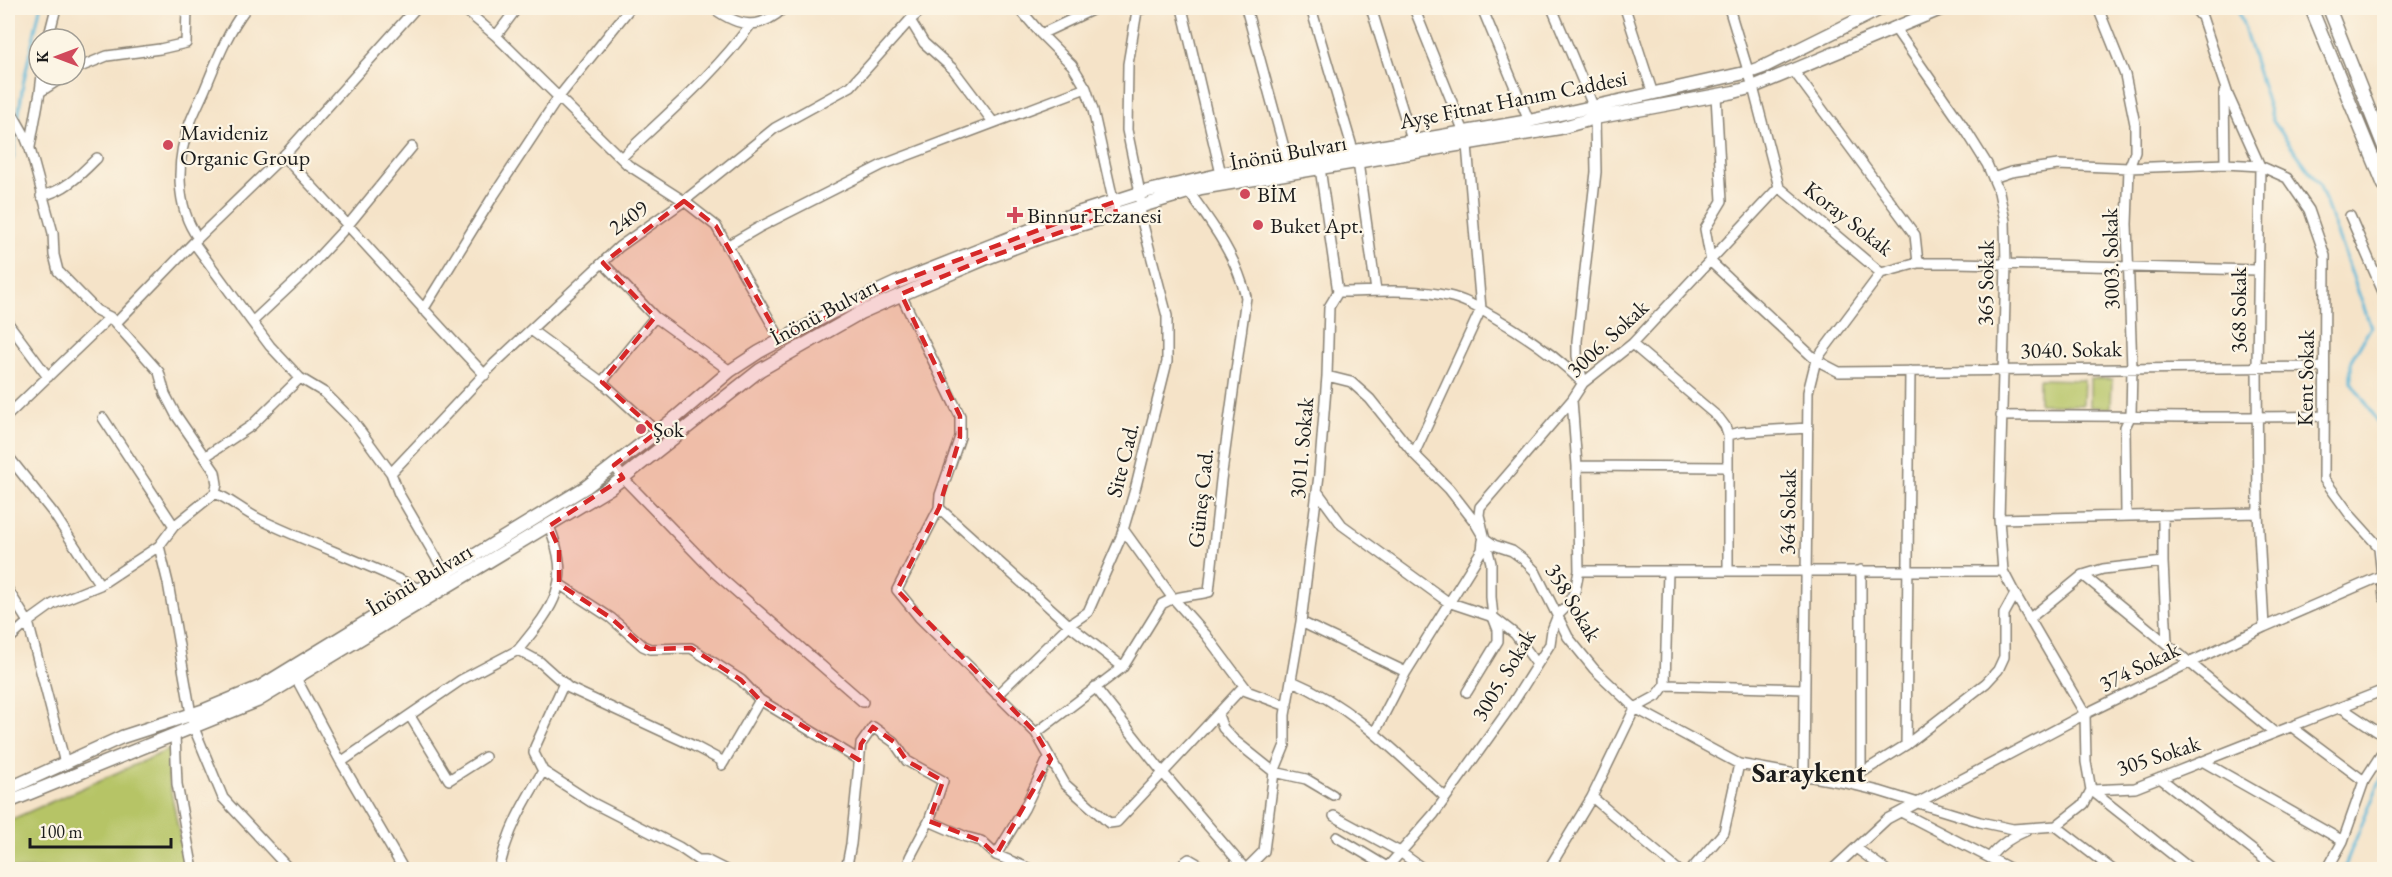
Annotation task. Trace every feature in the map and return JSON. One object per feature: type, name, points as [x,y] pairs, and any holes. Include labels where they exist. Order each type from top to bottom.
[{"type":"main road","name":"Ayşe Fitnat Hanım Caddesi","points":[[1140,193],[1221,174],[1288,162],[1356,156],[1412,140],[1465,138],[1529,121],[1595,113],[1653,94],[1763,67],[1884,8]]},
{"type":"main road","points":[[1884,8],[1887,21],[1897,25]]},
{"type":"main road","points":[[1753,87],[1897,25],[1943,8]]},
{"type":"main road","points":[[2311,8],[2385,185]]},
{"type":"main road","points":[[2329,8],[2385,147]]},
{"type":"main road","name":"İnönü Bulvarı","points":[[8,789],[122,737],[191,714],[260,687],[586,487],[730,371],[759,352],[833,312],[896,283],[1053,221],[1115,207],[1139,206],[1189,192],[1320,168],[1356,156],[1465,138],[1560,128],[1595,113],[1716,96],[1753,87]]},
{"type":"main road","name":"İnönü Bulvarı","points":[[8,802],[257,701],[549,526],[623,478],[760,370],[831,328],[987,258],[1115,207],[1140,193]]},
{"type":"street","points":[[51,27],[56,8]]},
{"type":"street","points":[[87,64],[106,56],[186,43],[188,8]]},
{"type":"street","points":[[246,8],[223,42],[189,125],[182,152],[183,208],[196,240],[270,346],[300,378],[325,393],[353,421],[391,474],[399,494],[444,573],[453,583]]},
{"type":"street","points":[[8,415],[113,320],[283,156],[416,8]]},
{"type":"street","points":[[463,8],[496,36],[621,158],[716,226],[782,340]]},
{"type":"street","points":[[496,36],[518,8]]},
{"type":"street","points":[[423,310],[492,198],[558,98],[630,8]]},
{"type":"street","points":[[714,8],[737,22],[751,24],[765,22],[784,8]]},
{"type":"street","name":"2409","points":[[391,474],[484,375],[619,248],[684,201],[775,128],[851,86],[910,20],[924,8]]},
{"type":"street","points":[[1019,8],[1072,65],[1086,88],[1115,207]]},
{"type":"street","points":[[1041,34],[1096,8]]},
{"type":"street","points":[[1182,8],[1221,174]]},
{"type":"street","points":[[1246,8],[1288,162]]},
{"type":"street","points":[[1311,8],[1356,156],[1376,291]]},
{"type":"street","points":[[1371,8],[1412,140]]},
{"type":"street","points":[[1414,8],[1465,138],[1481,309],[1414,454]]},
{"type":"street","points":[[1482,8],[1529,121]]},
{"type":"street","points":[[1552,8],[1595,113],[1596,172],[1577,341],[1577,356],[1583,383]]},
{"type":"street","points":[[1625,8],[1653,94]]},
{"type":"street","points":[[1729,8],[1749,72],[1779,188]]},
{"type":"street","name":"3003. Sokak","points":[[2098,8],[2125,75],[2135,124],[2135,152],[2129,168],[2127,224],[2132,368],[2131,415],[2125,427],[2126,515]]},
{"type":"street","name":"368 Sokak","points":[[2194,8],[2202,17],[2224,82],[2259,166],[2258,513],[2264,627]]},
{"type":"street","name":"Site Cad.","points":[[997,695],[1069,625],[1088,612],[1123,529],[1167,362],[1167,316],[1139,206],[1140,193],[1126,130],[1128,64],[1138,9]]},
{"type":"street","points":[[910,20],[924,43],[953,69],[993,122]]},
{"type":"street","points":[[621,158],[712,70],[736,45],[751,24]]},
{"type":"street","name":"365 Sokak","points":[[1897,25],[1987,164],[2005,220],[2000,519],[2003,571]]},
{"type":"street","points":[[1793,70],[1915,235],[1918,263]]},
{"type":"street","points":[[2224,82],[2225,164]]},
{"type":"street","points":[[30,149],[40,87]]},
{"type":"street","points":[[39,92],[47,87]]},
{"type":"street","points":[[727,246],[882,165],[1086,88]]},
{"type":"street","points":[[1712,262],[1705,229],[1722,201],[1716,96]]},
{"type":"street","points":[[8,107],[30,149],[41,196],[53,232],[54,255],[58,271],[96,310],[113,320],[159,372],[165,394],[176,415],[206,456],[215,472],[217,484],[215,493],[174,526],[159,546],[100,585],[53,604],[8,640]]},
{"type":"street","points":[[252,322],[301,276],[349,224],[412,147]]},
{"type":"street","points":[[283,156],[349,224],[423,310],[484,375]]},
{"type":"street","points":[[41,196],[53,194],[73,182],[97,158]]},
{"type":"street","name":"Kent Sokak","points":[[1993,178],[2011,172],[2058,165],[2129,168],[2225,164],[2259,166],[2287,178],[2309,210],[2325,256],[2324,478],[2351,516],[2382,546],[2381,576],[2385,598]]},
{"type":"street","points":[[1320,168],[1338,292],[1376,291],[1448,296],[1481,309],[1527,336],[1564,364],[1583,383]]},
{"type":"street","name":"Koray Sokak","points":[[1779,188],[1881,273],[1918,263],[2257,270]]},
{"type":"street","name":"3006. Sokak","points":[[1467,692],[1498,641],[1498,630],[1493,616],[1491,563],[1479,515],[1480,507],[1572,400],[1583,383],[1632,344],[1712,262],[1779,188]]},
{"type":"street","name":"Güneş Cad.","points":[[1172,597],[1190,597],[1209,592],[1224,457],[1246,297],[1241,278],[1226,244],[1189,192]]},
{"type":"street","points":[[2350,216],[2385,294]]},
{"type":"street","name":"3040. Sokak","points":[[1712,262],[1816,360],[1839,372],[2323,367]]},
{"type":"street","points":[[603,263],[655,317],[730,371]]},
{"type":"street","name":"364 Sokak","points":[[1804,775],[1808,392],[1816,360],[1881,273]]},
{"type":"street","name":"3011. Sokak","points":[[1245,869],[1264,851],[1274,772],[1285,745],[1285,715],[1301,622],[1317,491],[1327,376],[1329,307],[1338,292]]},
{"type":"street","points":[[901,295],[960,416],[960,437],[940,495],[939,508],[897,590],[919,616],[1036,733],[1065,784],[1110,823],[1117,822],[1218,715],[1232,696],[1241,689],[1287,706]]},
{"type":"street","points":[[602,382],[655,317]]},
{"type":"street","points":[[8,323],[48,377]]},
{"type":"street","points":[[531,330],[602,382],[657,432]]},
{"type":"street","points":[[1632,344],[1719,418],[1728,435],[1728,570]]},
{"type":"street","points":[[1906,745],[1910,371]]},
{"type":"street","points":[[1327,376],[1351,382],[1370,399],[1414,454],[1449,489],[1484,538],[1482,550],[1406,672],[1374,732]]},
{"type":"street","points":[[206,456],[251,426],[300,378]]},
{"type":"street","name":"3005. Sokak","points":[[1386,868],[1434,814],[1509,709],[1550,644],[1558,615],[1566,607],[1575,591],[1579,571],[1577,466],[1572,400]]},
{"type":"street","points":[[2001,416],[2131,415],[2258,418],[2324,416]]},
{"type":"street","points":[[103,418],[174,526]]},
{"type":"street","points":[[1728,435],[1741,432],[1808,428]]},
{"type":"street","points":[[8,456],[54,514],[100,585]]},
{"type":"street","points":[[614,465],[623,478],[714,572],[863,702]]},
{"type":"street","points":[[1577,466],[1728,467]]},
{"type":"street","points":[[1317,491],[1342,525],[1448,602],[1493,616],[1515,634],[1537,664]]},
{"type":"street","points":[[215,493],[229,499],[257,518],[381,570],[419,589]]},
{"type":"street","points":[[939,508],[1069,625],[1123,667]]},
{"type":"street","points":[[2000,519],[2258,513]]},
{"type":"street","points":[[2163,515],[2167,643]]},
{"type":"street","points":[[341,762],[461,681],[518,650],[548,614],[559,584],[562,566],[559,548],[549,526]]},
{"type":"street","points":[[1123,529],[1172,597],[1206,635],[1248,691]]},
{"type":"street","name":"358 Sokak","points":[[1484,538],[1523,558],[1535,571],[1568,638],[1594,669],[1635,708],[1740,765]]},
{"type":"street","points":[[159,546],[168,583],[194,728],[223,798],[290,870]]},
{"type":"street","points":[[2029,619],[2084,575],[2103,569],[2163,562]]},
{"type":"street","points":[[1861,570],[1861,773]]},
{"type":"street","points":[[1579,571],[2003,571],[2014,594],[2085,714],[2086,762],[2091,790],[2192,870]]},
{"type":"street","points":[[1548,870],[1592,797],[1635,708],[1657,696],[1665,685],[1668,571]]},
{"type":"street","points":[[2084,575],[2275,733]]},
{"type":"street","name":"374 Sokak","points":[[1832,870],[1887,819],[2085,714],[2264,627],[2381,576]]},
{"type":"street","points":[[559,584],[611,618],[639,643],[650,649],[691,648],[741,680],[760,700],[859,760]]},
{"type":"street","points":[[8,590],[28,622],[65,763]]},
{"type":"street","points":[[1854,785],[1861,773],[1906,745],[1986,683],[1998,670],[2004,657],[2004,614],[2014,594]]},
{"type":"street","points":[[1036,733],[1123,667],[1162,604],[1172,597]]},
{"type":"street","points":[[1301,622],[1406,672]]},
{"type":"street","points":[[518,650],[540,662],[569,688],[694,746],[722,764],[760,700]]},
{"type":"street","points":[[296,678],[341,762],[404,870]]},
{"type":"street","points":[[1292,681],[1312,690],[1374,732],[1445,797]]},
{"type":"street","points":[[564,683],[535,747],[534,753],[543,771],[591,802],[679,847],[699,865],[706,860],[726,870]]},
{"type":"street","points":[[1665,685],[1804,689]]},
{"type":"street","points":[[1095,687],[1163,773],[1245,869]]},
{"type":"street","name":"305 Sokak","points":[[2056,826],[2084,804],[2091,790],[2135,788],[2385,690]]},
{"type":"street","points":[[2342,708],[2385,736]]},
{"type":"street","points":[[1218,715],[1223,728],[1234,740],[1274,772],[1306,779],[1333,795]]},
{"type":"street","points":[[410,716],[449,780],[485,757]]},
{"type":"street","points":[[846,870],[851,844],[861,744],[873,727],[894,741],[908,761],[943,781],[929,821],[910,857],[908,870]]},
{"type":"street","points":[[2292,727],[2364,781]]},
{"type":"street","points":[[175,735],[177,784],[193,870]]},
{"type":"street","points":[[2327,870],[2343,841],[2364,781],[2385,750]]},
{"type":"street","points":[[996,855],[1024,809],[1047,761],[1051,759]]},
{"type":"street","points":[[2204,762],[2343,841]]},
{"type":"street","points":[[1691,870],[1724,832],[1740,765],[1854,785],[1991,825],[2013,829],[2056,826],[2114,870]]},
{"type":"street","points":[[499,870],[504,843],[518,813],[543,771]]},
{"type":"street","points":[[2160,778],[2278,870]]},
{"type":"street","points":[[1592,797],[1678,870]]},
{"type":"street","points":[[1901,812],[2013,870]]},
{"type":"street","points":[[1334,816],[1400,852],[1425,870]]},
{"type":"street","points":[[929,821],[981,841],[996,855],[1033,870]]},
{"type":"street","points":[[1990,857],[1996,849],[2013,836],[2035,826]]},
{"type":"street","points":[[1337,837],[1386,868]]},
{"type":"street","points":[[1856,848],[1886,870]]},
{"type":"street","points":[[1174,870],[1189,859],[1208,870]]},
{"type":"highlighted area","points":[[684,201],[716,226],[781,340],[896,283],[1114,202],[1116,213],[987,258],[901,294],[960,416],[960,437],[939,508],[897,590],[1036,733],[1051,759],[996,855],[981,841],[929,821],[943,781],[907,761],[894,742],[873,727],[861,744],[859,760],[760,700],[741,680],[691,648],[650,649],[639,643],[611,618],[559,584],[559,548],[549,526],[623,478],[614,465],[657,432],[602,382],[655,317],[603,263]]},
{"type":"green space","points":[[2039,379],[2084,380],[2083,405],[2039,404]]},
{"type":"green space","points":[[2090,379],[2112,379],[2111,408],[2090,407]]},
{"type":"green space","points":[[170,749],[167,770],[186,869],[8,869],[8,821]]},
{"type":"waterway","points":[[18,119],[23,84],[40,8]]},
{"type":"waterway","points":[[2238,8],[2273,121],[2319,184],[2371,327],[2351,360],[2351,382],[2371,410],[2384,437]]},
{"type":"waterway","points":[[8,162],[13,159],[17,128]]},
{"type":"waterway","points":[[2343,870],[2384,771]]},
{"type":"place","name":"Mavideniz Organic Group","points":[[168,145]]},
{"type":"place","name":"BİM","points":[[1245,194]]},
{"type":"place","name":"Binnur Eczanesi","points":[[1015,215]]},
{"type":"place","name":"Buket Apt.","points":[[1258,225]]},
{"type":"place","name":"Şok","points":[[641,429]]},
{"type":"district","name":"Saraykent","points":[[1809,772]]}]
